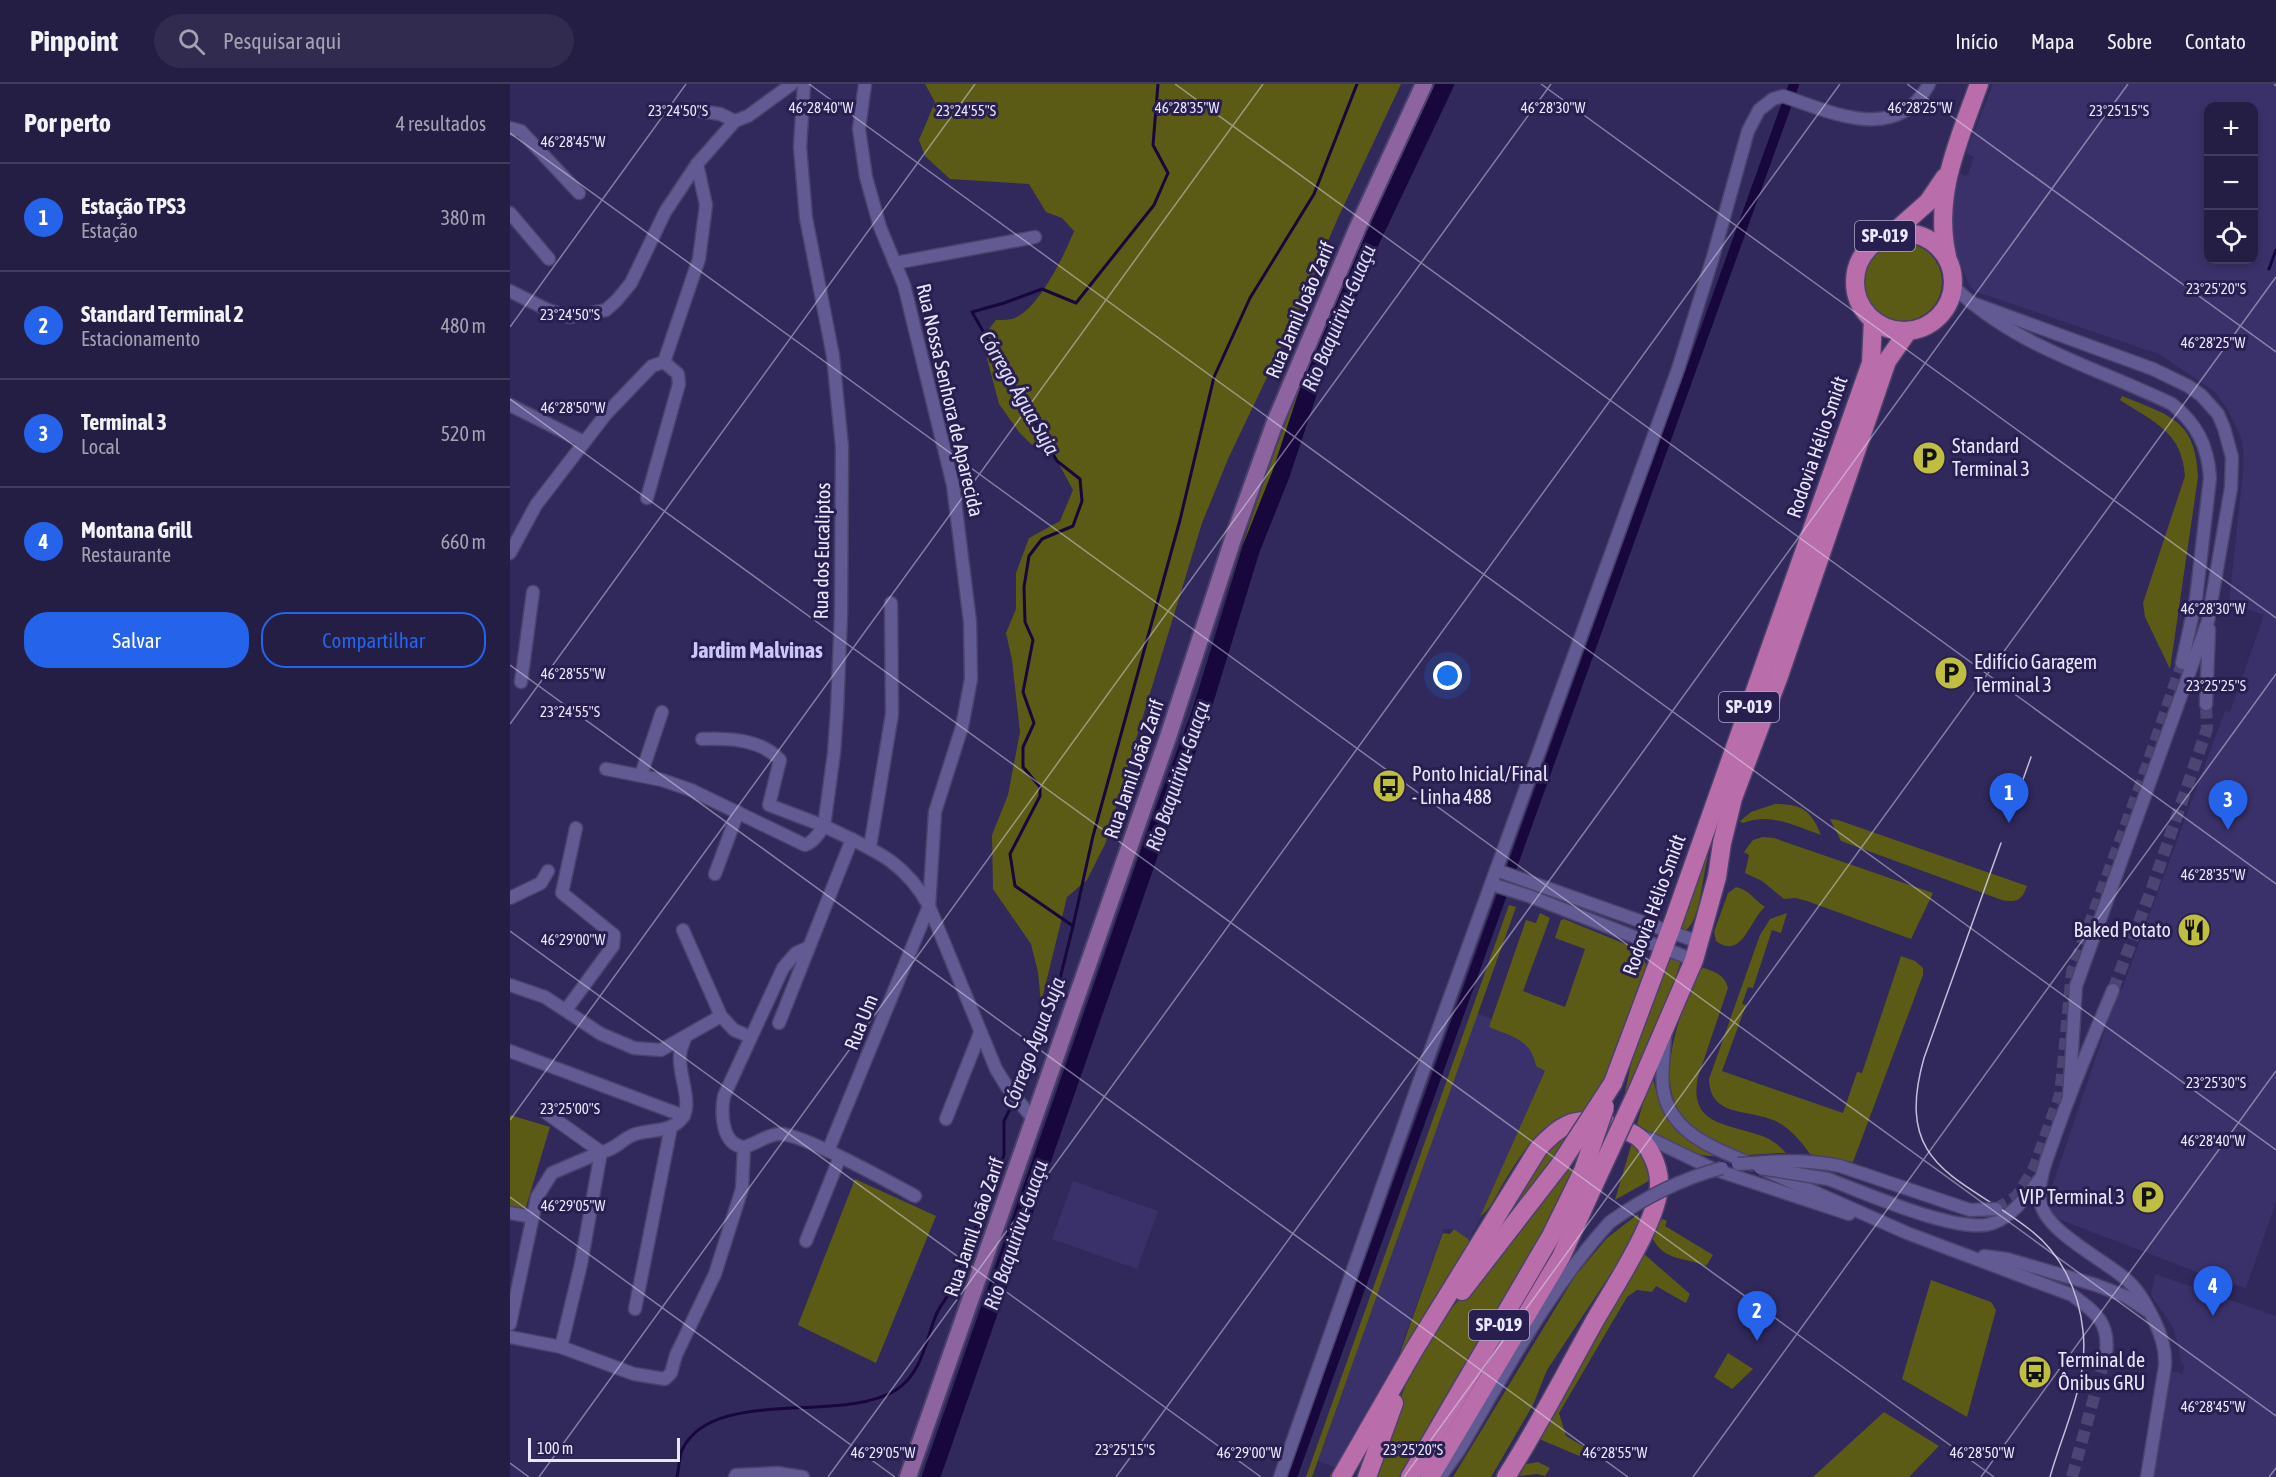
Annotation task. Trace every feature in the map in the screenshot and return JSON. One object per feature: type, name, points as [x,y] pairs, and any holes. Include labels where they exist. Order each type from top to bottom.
[{"type":"main road","name":"Rua Jamil João Zarif","points":[[908,1477],[1275,422],[1357,229],[1424,84]]},
{"type":"main road","name":"SP-019","points":[[1873,320],[1862,308],[1856,294],[1858,263],[1866,250],[1878,239],[1893,233],[1928,202],[1947,173],[1980,84]]},
{"type":"main road","name":"SP-019","points":[[1947,173],[1942,225],[1953,272],[1953,286]]},
{"type":"main road","name":"SP-019","points":[[1893,233],[1918,234],[1935,243],[1948,258]]},
{"type":"main road","points":[[1873,320],[1889,328],[1908,331],[1930,324],[1946,308],[1953,286]]},
{"type":"main road","name":"Rodovia Hélio Smidt","points":[[1430,1477],[1561,1257],[1591,1174],[1613,1083],[1664,948],[1870,363],[1873,320]]},
{"type":"main road","name":"Rodovia Hélio Smidt","points":[[1410,1477],[1551,1236],[1591,1174],[1637,1092],[1665,1032],[1694,960],[1717,876],[1733,798],[1779,676],[1887,361],[1908,331]]},
{"type":"main road","points":[[1366,1477],[1414,1350],[1484,1264],[1561,1163],[1613,1083]]},
{"type":"main road","points":[[1341,1477],[1414,1350],[1545,1141],[1572,1122],[1583,1120],[1602,1123],[1636,1135],[1651,1155],[1659,1175],[1655,1208],[1521,1454],[1506,1477]]},
{"type":"main road","points":[[1500,1477],[1521,1454]]},
{"type":"street","points":[[510,291],[548,310],[570,317],[606,310],[630,283],[665,212],[697,164],[735,121],[748,116],[792,84]]},
{"type":"street","name":"Rua dos Eucaliptos","points":[[804,84],[800,147],[806,218],[832,356],[842,447],[841,614],[837,711],[824,826]]},
{"type":"street","name":"Rua Nossa Senhora de Aparecida","points":[[865,84],[859,129],[866,177],[880,227],[904,285],[953,486],[970,622],[971,679],[962,727],[935,812],[929,906]]},
{"type":"street","points":[[1280,1477],[1496,886],[1678,369],[1748,131],[1759,110],[1773,99],[1783,96],[1845,116],[1876,120],[1901,115],[1915,104],[1929,84]]},
{"type":"street","points":[[687,109],[720,114],[735,121]]},
{"type":"street","points":[[510,128],[521,131],[579,193]]},
{"type":"street","points":[[664,362],[699,260],[706,205],[697,164]]},
{"type":"street","points":[[510,213],[549,259]]},
{"type":"street","points":[[895,263],[1035,237]]},
{"type":"street","points":[[1953,286],[1993,320],[2042,348],[2172,404],[2196,426],[2209,459],[2210,478],[2196,599],[2182,663]]},
{"type":"street","points":[[1972,303],[2174,378],[2201,395],[2218,414],[2228,441],[2232,472],[2208,621],[2206,704]]},
{"type":"street","points":[[510,553],[536,505],[606,414],[652,366],[664,362]]},
{"type":"street","points":[[647,498],[679,384],[678,374],[664,362]]},
{"type":"street","points":[[510,405],[584,442]]},
{"type":"street","points":[[521,682],[516,663],[533,592]]},
{"type":"street","points":[[870,847],[892,714],[891,603]]},
{"type":"street","points":[[2069,1097],[2076,986],[2208,621]]},
{"type":"street","points":[[641,775],[662,712]]},
{"type":"street","points":[[702,739],[729,738],[765,748],[774,754],[780,760],[769,805],[824,826],[881,853],[903,870],[918,887],[929,906],[980,1033],[1007,1088],[1034,1120]]},
{"type":"street","points":[[606,770],[641,775],[691,790],[805,845],[810,843],[824,826]]},
{"type":"street","points":[[716,874],[738,812]]},
{"type":"street","points":[[566,1010],[613,946],[615,940],[614,935],[562,893],[576,828]]},
{"type":"street","points":[[779,1023],[852,839]]},
{"type":"street","points":[[510,898],[541,883],[548,871]]},
{"type":"street","points":[[1501,872],[1699,942]]},
{"type":"street","points":[[1496,886],[1694,960]]},
{"type":"street","name":"Rua Um","points":[[806,1241],[834,1154],[929,906]]},
{"type":"street","points":[[683,930],[721,1016],[734,1030],[752,1037]]},
{"type":"street","points":[[809,947],[796,953],[783,968],[724,1096],[721,1115],[729,1138],[738,1147],[744,1147],[777,1134],[786,1134],[834,1154],[915,1196]]},
{"type":"street","points":[[510,985],[545,997],[601,1034],[634,1048],[661,1050],[721,1016]]},
{"type":"street","points":[[2113,990],[2069,1097],[2040,1179],[2040,1201],[2049,1220],[2130,1282],[2151,1314],[2162,1340],[2166,1355],[2146,1477]]},
{"type":"street","points":[[1665,1032],[1663,1070],[1666,1099],[1680,1125],[1691,1135],[1714,1148],[1907,1233]]},
{"type":"street","points":[[946,1119],[980,1033]]},
{"type":"street","points":[[510,1324],[537,1197],[552,1173],[601,1152],[612,1150],[635,1134],[660,1131],[671,1127],[684,1116],[687,1100],[680,1057],[685,1038]]},
{"type":"street","points":[[510,1052],[684,1116]]},
{"type":"street","points":[[545,1112],[601,1152]]},
{"type":"street","points":[[635,1309],[671,1127]]},
{"type":"street","points":[[1636,1135],[1653,1140],[1713,1169],[1907,1233],[2072,1295],[2092,1310],[2102,1322],[2107,1336],[2106,1354]]},
{"type":"street","points":[[510,1337],[561,1347],[634,1374],[665,1379],[671,1373],[676,1355],[715,1274],[742,1189],[744,1147]]},
{"type":"street","points":[[561,1347],[581,1264],[601,1152]]},
{"type":"street","points":[[1440,1477],[1458,1452],[1559,1286],[1583,1251],[1610,1222],[1649,1195],[1675,1183],[1738,1164],[1782,1161],[1818,1162],[1840,1166],[1970,1210],[1996,1209]]},
{"type":"street","points":[[1738,1164],[1828,1179],[1940,1220],[1964,1226],[1992,1224],[2003,1218],[2017,1206],[2040,1179]]},
{"type":"street","points":[[510,1213],[533,1217]]},
{"type":"street","points":[[1959,1252],[2007,1259],[2115,1291],[2151,1314]]},
{"type":"street","points":[[735,1477],[736,1475],[777,1473],[803,1477]]},
{"type":"shaded area","points":[[925,84],[1401,84],[1337,220],[1299,310],[1228,459],[1202,523],[1106,842],[1087,880],[1067,897],[1041,1003],[1038,972],[1031,944],[993,889],[992,835],[1008,795],[1020,732],[1012,660],[1006,633],[1016,609],[1016,573],[1029,538],[1060,521],[1073,490],[1053,453],[1031,444],[1019,432],[999,404],[985,351],[986,333],[996,320],[1015,318],[1024,312],[1042,292],[1058,266],[1074,231],[1062,218],[1046,212],[1029,184],[950,179],[925,156],[919,140],[935,102]]},
{"type":"shaded area","points":[[1435,84],[1441,84],[1370,231],[1312,371],[1247,543],[1246,558],[1240,565],[1224,633],[1210,674],[1205,675],[1247,531],[1294,400],[1376,210]]},
{"type":"shaded area","points":[[1993,84],[2276,84],[2276,1202],[2246,1288],[2205,1275],[2058,1219],[2051,1209],[2048,1198],[2113,1007],[2122,989],[2225,711],[2230,712],[2264,615],[2229,602],[2244,464],[2242,441],[2226,407],[2215,392],[2161,355],[1974,291],[1968,283],[1950,236],[1951,203],[1960,174],[1967,176],[1974,157],[1966,153]]},
{"type":"shaded area","points":[[1895,243],[1911,243],[1925,249],[1936,260],[1942,274],[1942,290],[1936,304],[1925,315],[1911,321],[1895,321],[1881,315],[1870,304],[1864,290],[1864,274],[1870,260],[1881,249]]},
{"type":"shaded area","points":[[2122,396],[2177,422],[2192,443],[2196,458],[2198,477],[2170,669],[2145,617],[2143,603],[2185,476],[2183,461],[2178,448],[2164,429],[2120,400]]},
{"type":"shaded area","points":[[1775,804],[1792,805],[1804,810],[1809,814],[1821,835],[1792,824],[1773,820],[1753,820],[1743,823],[1740,821],[1751,812]]},
{"type":"shaded area","points":[[1830,819],[2027,886],[2023,895],[2018,899],[2002,900],[1841,841]]},
{"type":"shaded area","points":[[1763,837],[1774,838],[1933,893],[1911,939],[1807,901],[1795,898],[1784,899],[1762,881],[1745,873],[1749,855],[1744,852],[1753,840]]},
{"type":"shaded area","points":[[1704,856],[1708,857],[1698,908],[1685,931],[1680,926]]},
{"type":"shaded area","points":[[1736,887],[1741,888],[1765,907],[1739,942],[1733,946],[1725,946],[1716,941],[1714,932],[1728,893]]},
{"type":"shaded area","points":[[1509,905],[1516,907],[1312,1477],[1306,1477]]},
{"type":"shaded area","points":[[1540,913],[1550,918],[1523,991],[1565,1007],[1585,949],[1555,938],[1561,920],[1564,919],[1630,946],[1641,955],[1648,968],[1608,1081],[1588,1114],[1572,1116],[1546,1128],[1517,1161],[1489,1207],[1480,1217],[1545,1071],[1536,1066],[1525,1044],[1489,1027],[1526,920],[1536,923]]},
{"type":"shaded area","points":[[1787,913],[1781,933],[1772,930],[1753,988],[1748,987],[1742,1004],[1746,1005],[1722,1071],[1843,1113],[1857,1072],[1862,1073],[1901,956],[1915,961],[1923,968],[1923,975],[1853,1162],[1810,1154],[1784,1126],[1773,1120],[1723,1106],[1711,1091],[1709,1079],[1760,935],[1770,919]]},
{"type":"shaded area","points":[[1671,955],[1681,961],[1667,1003],[1627,1093],[1625,1092],[1633,1055],[1666,960]]},
{"type":"shaded area","points":[[1704,968],[1722,977],[1728,988],[1698,1077],[1696,1093],[1699,1105],[1712,1120],[1767,1138],[1786,1153],[1735,1155],[1728,1153],[1688,1123],[1676,1105],[1670,1085],[1673,1043],[1693,977],[1699,969]]},
{"type":"shaded area","points":[[1477,1013],[1494,1020],[1492,1028],[1530,1044],[1546,1069],[1468,1242],[1454,1229],[1444,1229],[1397,1358],[1335,1467],[1318,1461]]},
{"type":"shaded area","points":[[1652,1072],[1660,1103],[1673,1124],[1692,1141],[1720,1156],[1688,1151],[1637,1124]]},
{"type":"shaded area","points":[[510,1115],[550,1127],[523,1217],[510,1213]]},
{"type":"shaded area","points":[[1580,1127],[1468,1275],[1552,1142]]},
{"type":"shaded area","points":[[1633,1139],[1643,1147],[1654,1178],[1615,1200]]},
{"type":"shaded area","points":[[1571,1168],[1572,1173],[1552,1217],[1399,1477],[1370,1477],[1413,1366],[1433,1331],[1567,1169]]},
{"type":"shaded area","points":[[855,1179],[936,1216],[876,1363],[798,1325]]},
{"type":"shaded area","points":[[1073,1181],[1158,1211],[1137,1269],[1052,1239]]},
{"type":"shaded area","points":[[1638,1214],[1641,1228],[1547,1370],[1533,1405],[1491,1477],[1453,1477],[1575,1276],[1607,1238]]},
{"type":"shaded area","points":[[1663,1219],[1667,1221],[1665,1226],[1713,1255],[1706,1266],[1674,1257],[1661,1250],[1651,1235],[1659,1221]]},
{"type":"shaded area","points":[[1454,1229],[1468,1239],[1471,1246],[1333,1477],[1329,1477],[1396,1364],[1443,1233],[1450,1234]]},
{"type":"shaded area","points":[[1640,1253],[1690,1294],[1686,1303],[1656,1286],[1652,1292],[1637,1290],[1627,1297],[1559,1413],[1566,1436],[1601,1457],[1589,1460],[1539,1439]]},
{"type":"shaded area","points":[[2155,1274],[2276,1316],[2276,1477],[2154,1477],[2172,1371],[2183,1374],[2184,1365],[2181,1364],[2173,1327],[2151,1295]]},
{"type":"shaded area","points":[[1931,1280],[1991,1302],[1996,1310],[1967,1417],[1902,1379]]},
{"type":"shaded area","points":[[1728,1353],[1753,1369],[1732,1389],[1714,1377]]},
{"type":"shaded area","points":[[1884,1412],[1939,1446],[1909,1477],[1813,1477]]},
{"type":"shaded area","points":[[1538,1462],[1550,1468],[1545,1476],[1537,1474],[1511,1477],[1521,1465]]},
{"type":"waterway","name":"Córrego Água Suja","points":[[1018,1093],[1028,1060],[1055,999],[1073,926],[1015,886],[1010,854],[1040,796],[1040,787],[1023,767],[1023,747],[1034,723],[1023,692],[1033,640],[1025,622],[1024,587],[1029,556],[1042,539],[1073,526],[1082,501],[1080,479],[1057,461],[972,312],[1042,289],[1076,303],[1154,205],[1168,173],[1153,145],[1158,84]]},
{"type":"waterway","points":[[1073,926],[1093,836],[1180,520],[1214,377],[1250,298],[1314,194],[1357,84]]},
{"type":"waterway","name":"Rio Baquirivu-Guaçu","points":[[931,1477],[1163,814],[1201,712],[1251,549],[1281,474],[1314,374],[1371,240],[1445,84]]},
{"type":"waterway","points":[[1292,1477],[1794,84]]},
{"type":"waterway","points":[[2269,269],[2276,250]]},
{"type":"waterway","name":"Córrego Água Suja","points":[[677,1477],[682,1450],[698,1430],[721,1418],[749,1412],[844,1405],[873,1400],[896,1390],[905,1383],[917,1366],[937,1312],[950,1292],[1004,1155],[1004,1121],[1014,1101]]},
{"type":"tunnel","points":[[1996,1209],[2016,1197],[2034,1168],[2060,1095],[2072,972],[2182,663]]},
{"type":"tunnel","points":[[2113,990],[2152,888],[2207,729],[2206,704]]},
{"type":"tunnel","points":[[2072,1477],[2106,1354]]},
{"type":"tram line","points":[[2015,802],[2031,757]]},
{"type":"tram line","points":[[2001,843],[1924,1058],[1917,1094],[1917,1123],[1925,1146],[1939,1164],[1957,1180],[2040,1239],[2059,1261],[2073,1287],[2083,1331],[2082,1368],[2074,1405],[2050,1477]]},
{"type":"place","name":"Standard Terminal 3","points":[[1929,458]]},
{"type":"place","name":"Edifício Garagem Terminal 3","points":[[1951,673]]},
{"type":"place","name":"Ponto Inicial/Final - Linha 488","points":[[1389,786]]},
{"type":"place","name":"Estação TPS3","points":[[2009,823]]},
{"type":"place","name":"Terminal 3","points":[[2228,830]]},
{"type":"place","name":"Baked Potato","points":[[2194,930]]},
{"type":"place","name":"VIP Terminal 3","points":[[2148,1197]]},
{"type":"place","name":"Montana Grill","points":[[2213,1316]]},
{"type":"place","name":"Standard Terminal 2","points":[[1757,1341]]},
{"type":"place","name":"Terminal de Ônibus GRU","points":[[2035,1372]]},
{"type":"district","name":"Jardim Malvinas","points":[[757,650]]}]
